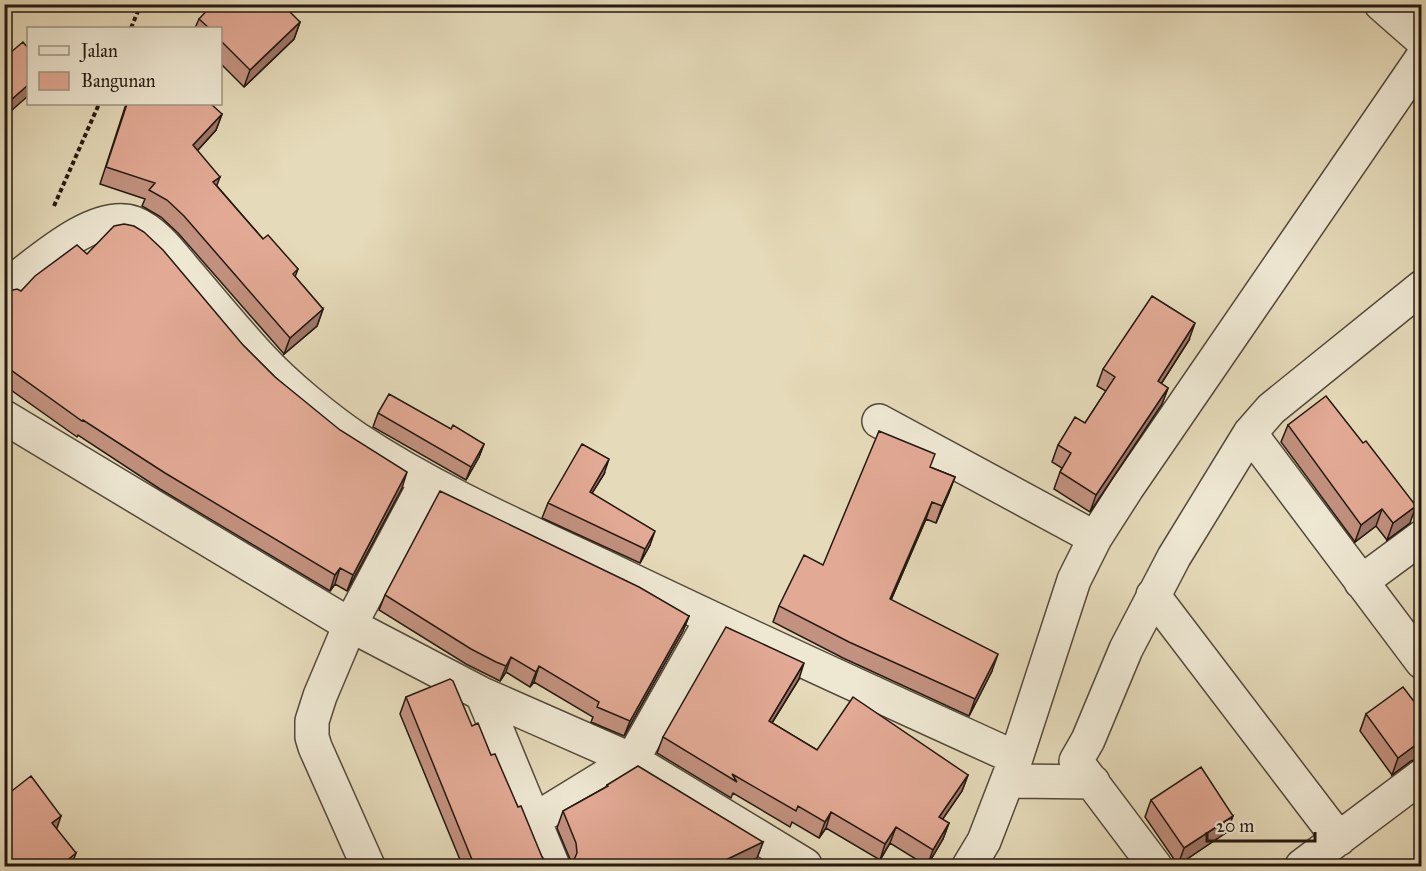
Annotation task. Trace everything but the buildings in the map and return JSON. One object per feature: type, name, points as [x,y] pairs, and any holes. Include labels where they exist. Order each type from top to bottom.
[{"type":"street","points":[[1381,4],[1422,40]]},
{"type":"street","points":[[969,867],[984,840],[1012,770],[1074,580],[1095,538],[1422,58]]},
{"type":"street","points":[[4,288],[65,242],[87,230],[107,221],[129,221],[138,225],[159,241],[262,360],[354,438],[426,482],[712,618],[1012,770],[1093,782]]},
{"type":"street","points":[[1155,867],[1076,761],[1088,740],[1126,649],[1186,537],[1250,433],[1286,396],[1422,287]]},
{"type":"street","points":[[4,417],[350,625],[483,694],[632,760],[804,866]]},
{"type":"street","points":[[879,421],[1095,538]]},
{"type":"street","points":[[1250,433],[1422,662]]},
{"type":"street","points":[[368,867],[312,737],[312,721],[350,625],[426,482]]},
{"type":"street","points":[[1361,582],[1422,537]]},
{"type":"street","points":[[1154,595],[1339,838]]},
{"type":"street","points":[[534,820],[632,760],[712,618]]},
{"type":"street","points":[[483,694],[553,867]]},
{"type":"street","points":[[1302,867],[1422,776]]},
{"type":"path","points":[[131,27],[141,4]]},
{"type":"path","points":[[52,211],[99,105]]}]
